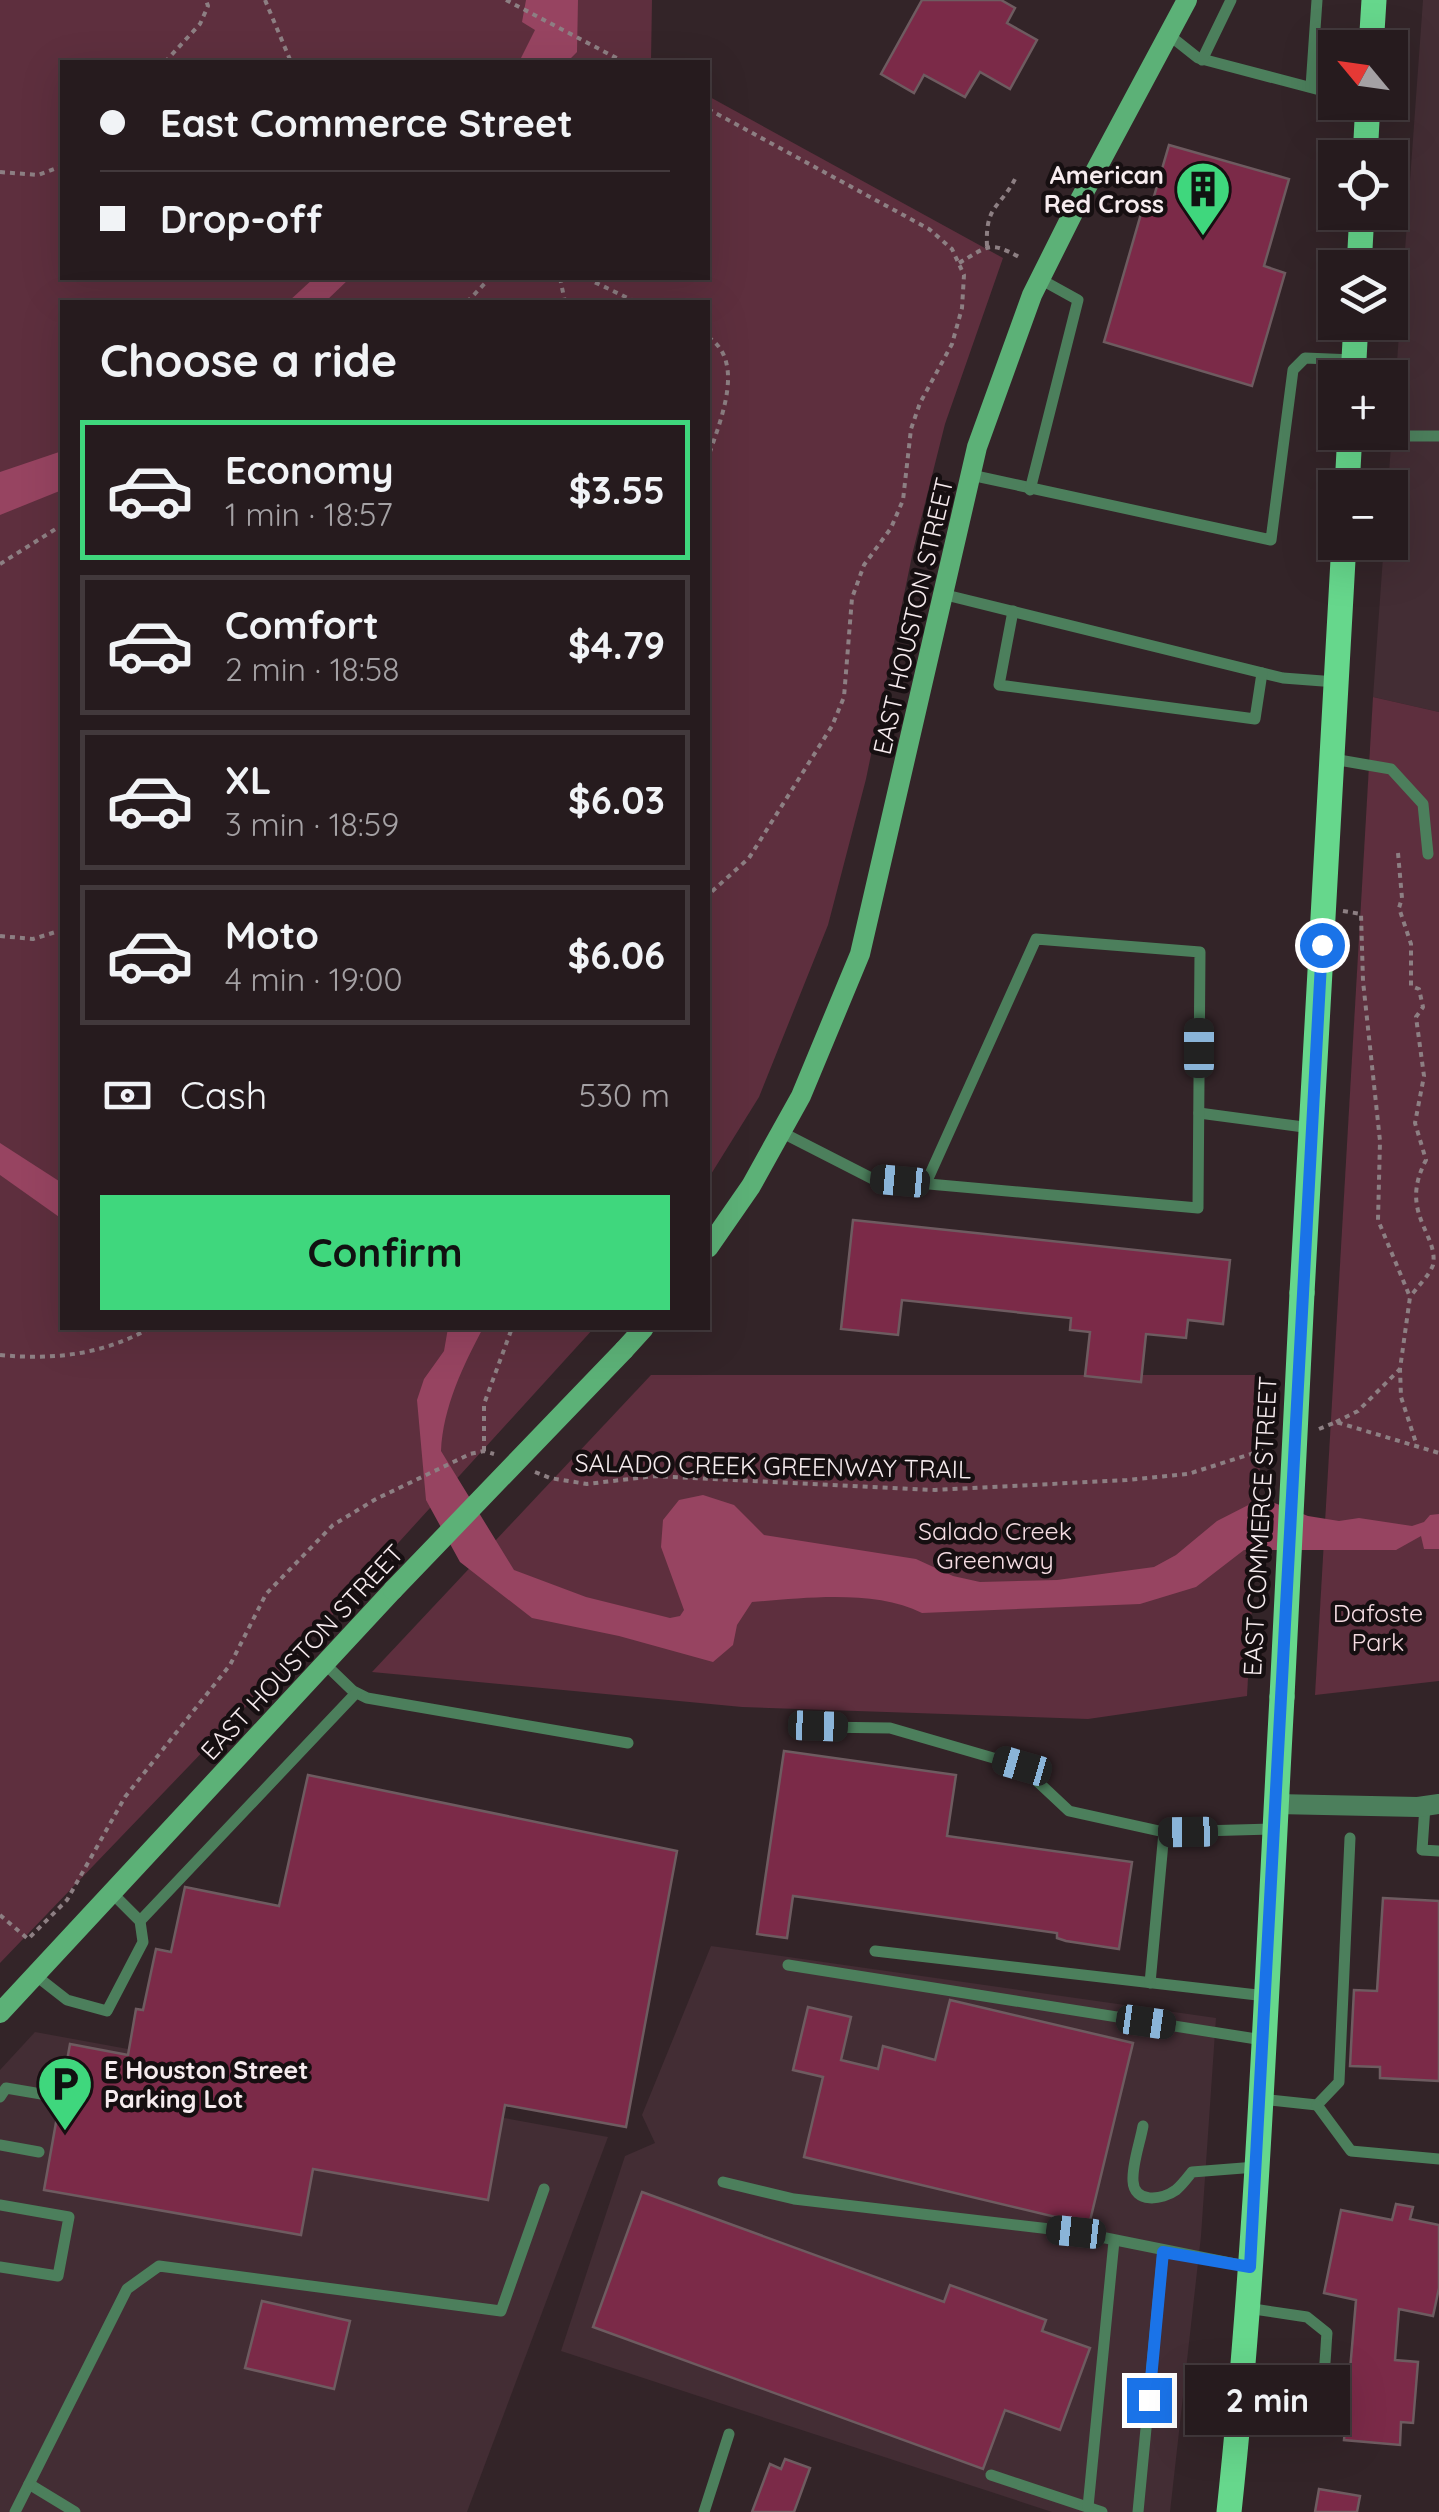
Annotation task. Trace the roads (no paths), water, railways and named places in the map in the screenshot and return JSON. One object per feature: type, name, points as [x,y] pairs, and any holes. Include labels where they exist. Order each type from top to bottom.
[{"type":"main road","name":"EAST HOUSTON STREET","points":[[710,1245],[751,1186],[781,1132],[836,1018],[860,954],[970,475],[1004,369],[1074,208],[1187,0]]},
{"type":"main road","points":[[1372,30],[1374,0]]},
{"type":"main road","name":"EAST COMMERCE STREET","points":[[1229,2512],[1250,2267],[1266,1996],[1343,560]]},
{"type":"main road","name":"EAST HOUSTON STREET","points":[[0,2013],[393,1590],[642,1330]]},
{"type":"street","points":[[1275,1816],[1432,1805]]},
{"type":"lane","points":[[1202,60],[1231,0]]},
{"type":"lane","points":[[1311,88],[1317,0]]},
{"type":"lane","points":[[1170,35],[1202,60],[1318,90]]},
{"type":"lane","points":[[1030,490],[1078,300],[1040,279]]},
{"type":"lane","points":[[970,475],[1271,540],[1294,370],[1305,358],[1318,361]]},
{"type":"lane","points":[[1408,435],[1439,436]]},
{"type":"lane","points":[[942,594],[1283,678],[1336,682]]},
{"type":"lane","points":[[1014,611],[999,685],[1255,719],[1262,673]]},
{"type":"lane","points":[[1332,759],[1391,769],[1423,804],[1428,854]]},
{"type":"lane","points":[[781,1132],[873,1179],[926,1184],[1198,1208],[1200,952],[1036,939],[926,1184]]},
{"type":"lane","points":[[1199,1112],[1312,1128]]},
{"type":"lane","points":[[324,1664],[367,1698],[628,1743]]},
{"type":"lane","points":[[140,1922],[356,1693]]},
{"type":"lane","points":[[818,1726],[890,1728],[1022,1766],[1068,1811],[1164,1832],[1275,1816]]},
{"type":"lane","points":[[1432,1805],[1422,1850],[1439,1851]]},
{"type":"lane","points":[[1150,1984],[1164,1832]]},
{"type":"lane","points":[[1318,2104],[1338,2082],[1350,1838]]},
{"type":"lane","points":[[35,1976],[68,2000],[107,2010],[143,1942],[140,1922],[112,1894]]},
{"type":"lane","points":[[875,1951],[1266,1996]]},
{"type":"lane","points":[[788,1965],[1263,2040]]},
{"type":"lane","points":[[0,2097],[6,2088],[53,2096]]},
{"type":"lane","points":[[1260,2098],[1318,2104],[1352,2151],[1439,2159]]},
{"type":"lane","points":[[1143,2126],[1133,2180],[1136,2192],[1143,2198],[1157,2198],[1177,2190],[1192,2172],[1256,2167]]},
{"type":"lane","points":[[0,2145],[38,2152]]},
{"type":"lane","points":[[723,2182],[794,2200],[1076,2232],[1250,2267]]},
{"type":"lane","points":[[15,2512],[127,2289],[159,2266],[500,2310],[544,2189]]},
{"type":"lane","points":[[0,2205],[69,2217],[58,2276],[0,2267]]},
{"type":"lane","points":[[1088,2507],[1114,2241]]},
{"type":"lane","points":[[1138,2512],[1163,2252]]},
{"type":"lane","points":[[1239,2418],[1301,2427],[1314,2415],[1322,2386],[1326,2333],[1307,2317],[1247,2308]]},
{"type":"lane","points":[[704,2512],[728,2434]]},
{"type":"lane","points":[[990,2475],[1102,2512]]},
{"type":"lane","points":[[29,2484],[75,2512]]},
{"type":"place","name":"American Red Cross","points":[[1203,238]]},
{"type":"place","name":"E Houston Street Parking Lot","points":[[65,2133]]},
{"type":"park label","name":"Salado Creek Greenway","points":[[995,1546]]},
{"type":"park label","name":"Dafoste Park","points":[[1378,1628]]}]
